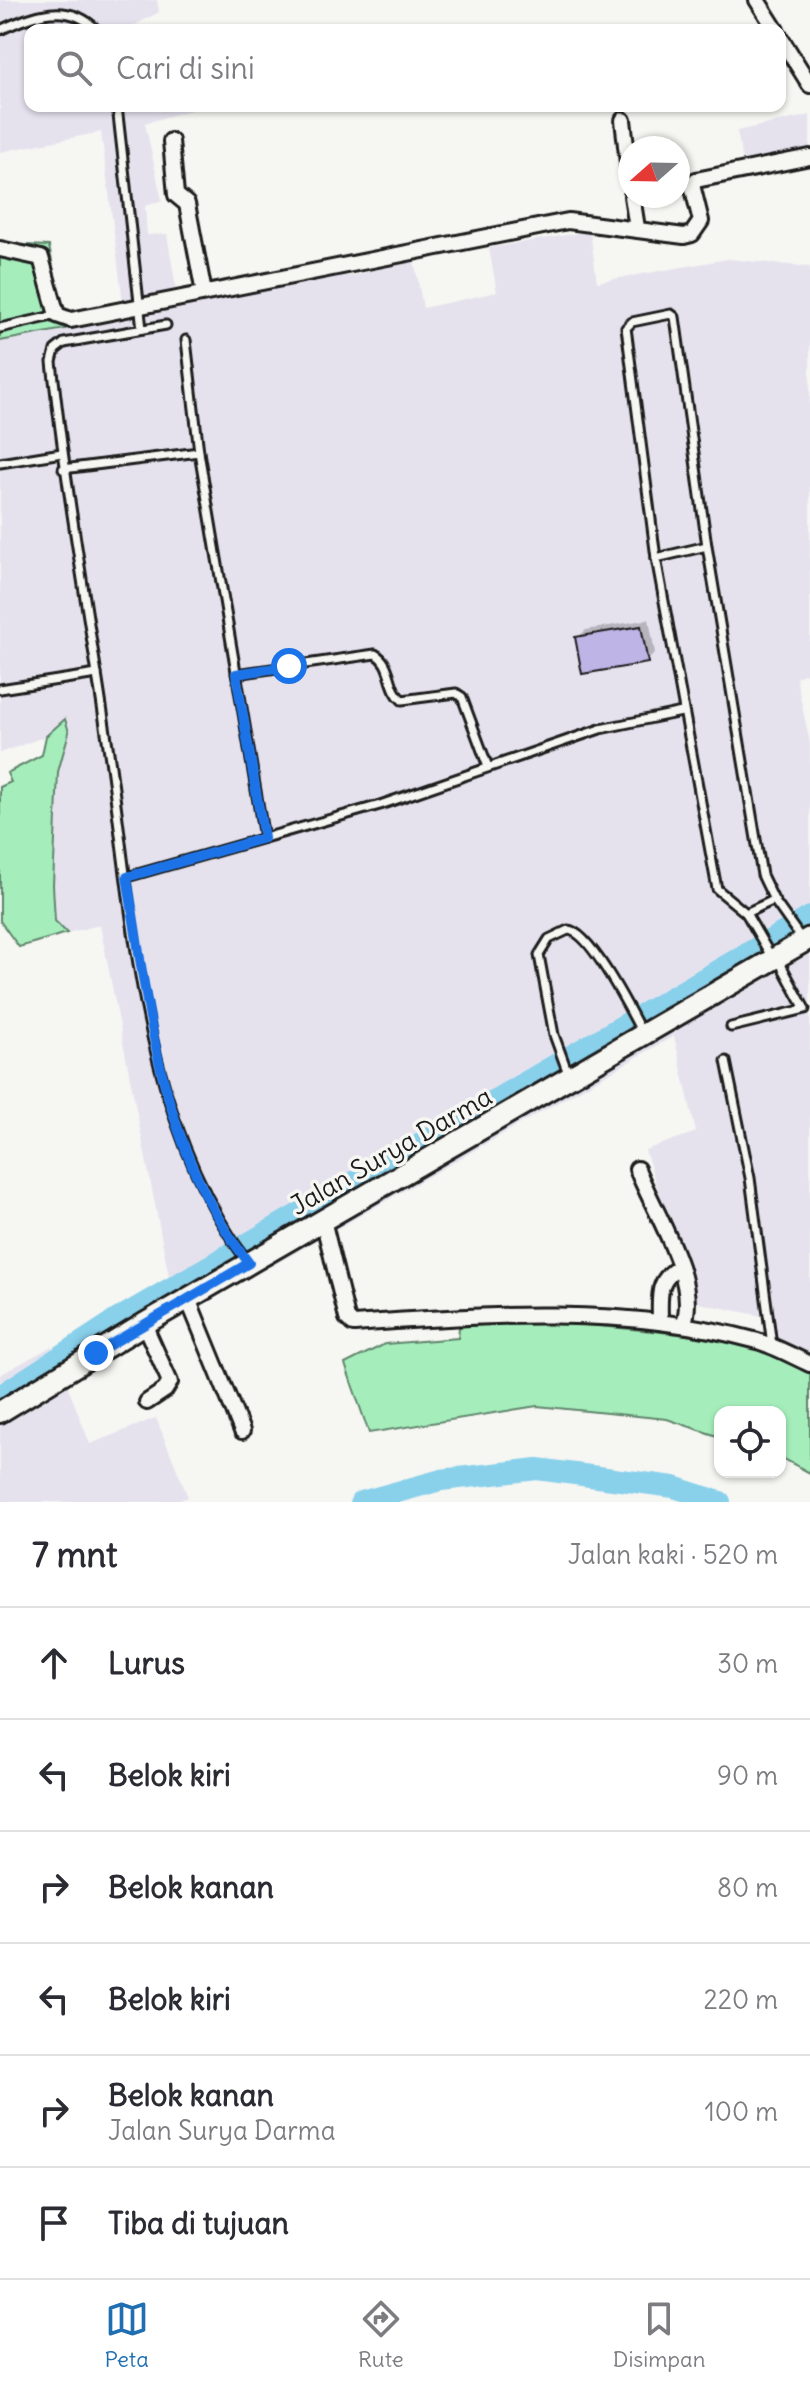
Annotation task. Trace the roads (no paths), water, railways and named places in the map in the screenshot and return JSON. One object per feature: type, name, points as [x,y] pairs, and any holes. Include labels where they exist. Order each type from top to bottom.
[{"type":"main road","name":"Jalan Surya Darma","points":[[0,1412],[247,1261],[323,1220],[804,937]]},
{"type":"street","points":[[757,0],[772,24]]},
{"type":"street","points":[[786,47],[810,85]]},
{"type":"street","points":[[623,120],[625,136]]},
{"type":"street","points":[[171,141],[175,192],[178,199],[187,204],[204,293]]},
{"type":"street","points":[[0,249],[41,258],[57,315],[71,320],[349,267],[419,248],[568,221],[684,236],[692,234],[701,221],[692,185],[696,180],[810,157]]},
{"type":"street","points":[[634,208],[637,228]]},
{"type":"street","points":[[637,1169],[680,1267],[688,1295],[683,1325]]},
{"type":"street","points":[[323,1220],[347,1318],[353,1324],[525,1316],[660,1322],[756,1340],[810,1364]]},
{"type":"street","points":[[660,1322],[660,1285],[665,1275],[680,1267]]},
{"type":"street","points":[[188,1299],[242,1431]]},
{"type":"street","points":[[144,1324],[170,1382],[165,1390],[147,1402]]},
{"type":"lane","points":[[0,30],[48,8],[73,13],[89,24]]},
{"type":"lane","points":[[118,112],[142,329]]},
{"type":"lane","points":[[731,1027],[808,1009],[756,926],[746,913],[717,889],[656,558],[626,328],[632,322],[671,314],[675,317],[707,546],[762,875],[775,902],[804,937]]},
{"type":"lane","points":[[0,328],[57,315]]},
{"type":"lane","points":[[166,325],[64,343],[55,350],[52,362],[63,469],[97,674],[140,973],[156,1055],[174,1120],[199,1179],[247,1261]]},
{"type":"lane","points":[[186,340],[199,452],[264,838]]},
{"type":"lane","points":[[63,469],[199,452]]},
{"type":"lane","points":[[0,463],[62,453]]},
{"type":"lane","points":[[656,558],[707,546]]},
{"type":"lane","points":[[236,674],[375,654],[387,666],[390,681],[402,700],[456,693],[462,697],[488,767]]},
{"type":"lane","points":[[0,689],[97,674]]},
{"type":"lane","points":[[127,877],[380,805],[617,724],[682,712]]},
{"type":"lane","points":[[746,913],[775,902]]},
{"type":"lane","points":[[569,1075],[554,1035],[539,955],[549,939],[576,931],[625,1000],[641,1032]]},
{"type":"lane","points":[[726,1061],[750,1178],[772,1347]]},
{"type":"waterway","points":[[0,1396],[118,1319],[810,917]]},
{"type":"waterway","points":[[361,1502],[441,1480],[537,1469],[674,1487],[720,1502]]}]
